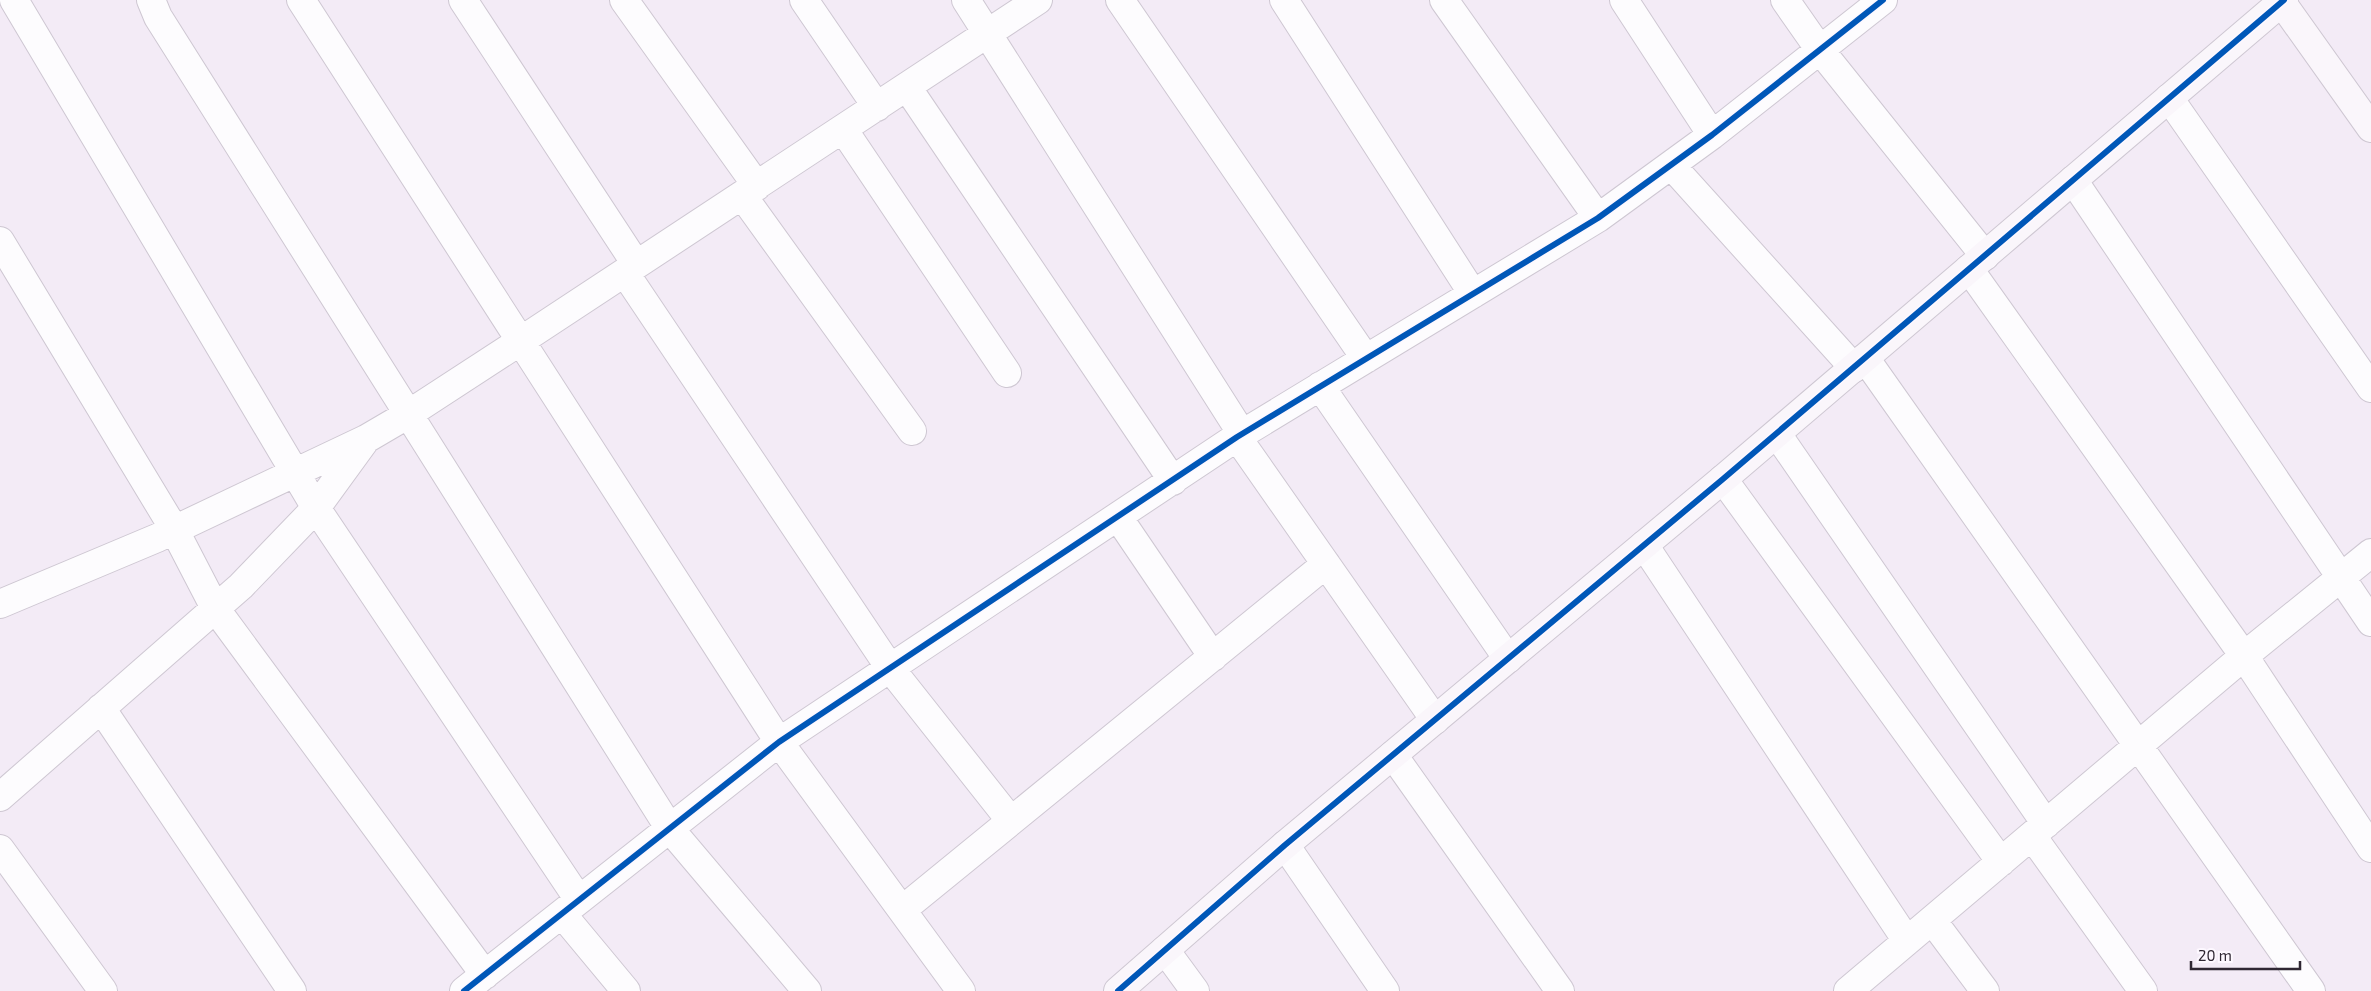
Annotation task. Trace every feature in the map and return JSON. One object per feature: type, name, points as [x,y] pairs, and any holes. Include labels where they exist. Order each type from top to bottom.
[{"type":"street","points":[[14,0],[316,508],[570,907],[626,991]]},
{"type":"street","points":[[151,0],[158,17],[670,829],[807,991]]},
{"type":"street","points":[[301,0],[519,342],[780,742],[961,991]]},
{"type":"street","points":[[463,0],[630,268],[890,668],[1011,821]]},
{"type":"street","points":[[624,0],[749,191],[912,431]]},
{"type":"street","points":[[804,0],[876,107]]},
{"type":"street","points":[[966,0],[988,32],[1239,436],[1435,720]]},
{"type":"street","points":[[0,604],[174,529],[366,439],[519,342],[1038,0]]},
{"type":"street","points":[[1120,0],[1366,359]]},
{"type":"street","points":[[1284,0],[1473,294]]},
{"type":"street","points":[[1444,0],[1598,218]]},
{"type":"street","points":[[1624,0],[1712,135]]},
{"type":"street","points":[[1785,0],[1977,263],[2244,656],[2371,848]]},
{"type":"street","points":[[0,241],[174,529],[215,608],[474,983],[780,742],[1239,436],[1598,218],[1712,135],[1883,0]]},
{"type":"street","points":[[1118,991],[1285,845],[1777,434],[2282,1],[2371,128]]},
{"type":"street","points":[[907,87],[1172,481]]},
{"type":"street","points":[[2169,98],[2371,388]]},
{"type":"street","points":[[843,129],[1007,373]]},
{"type":"street","points":[[1671,165],[1859,363],[2138,746],[2311,991]]},
{"type":"street","points":[[2073,180],[2371,622]]},
{"type":"street","points":[[1320,386],[1508,659]]},
{"type":"street","points":[[1777,434],[2143,991]]},
{"type":"street","points":[[0,797],[241,586],[316,508],[366,439]]},
{"type":"street","points":[[1723,479],[2001,862]]},
{"type":"street","points":[[1118,517],[1213,657]]},
{"type":"street","points":[[1644,545],[1907,941]]},
{"type":"street","points":[[1848,991],[2244,656],[2371,553]]},
{"type":"street","points":[[902,910],[1326,564]]},
{"type":"street","points":[[101,708],[292,991]]},
{"type":"street","points":[[1392,755],[1560,991]]},
{"type":"street","points":[[1285,845],[1385,991]]},
{"type":"street","points":[[0,849],[104,991]]},
{"type":"street","points":[[1932,920],[1985,991]]},
{"type":"street","points":[[1165,950],[1195,991]]},
{"type":"cycle path","points":[[464,991],[779,742],[1237,437],[1598,218],[1712,135],[1883,0]]},
{"type":"cycle path","points":[[1118,991],[1285,845],[1723,479],[2284,0]]}]
